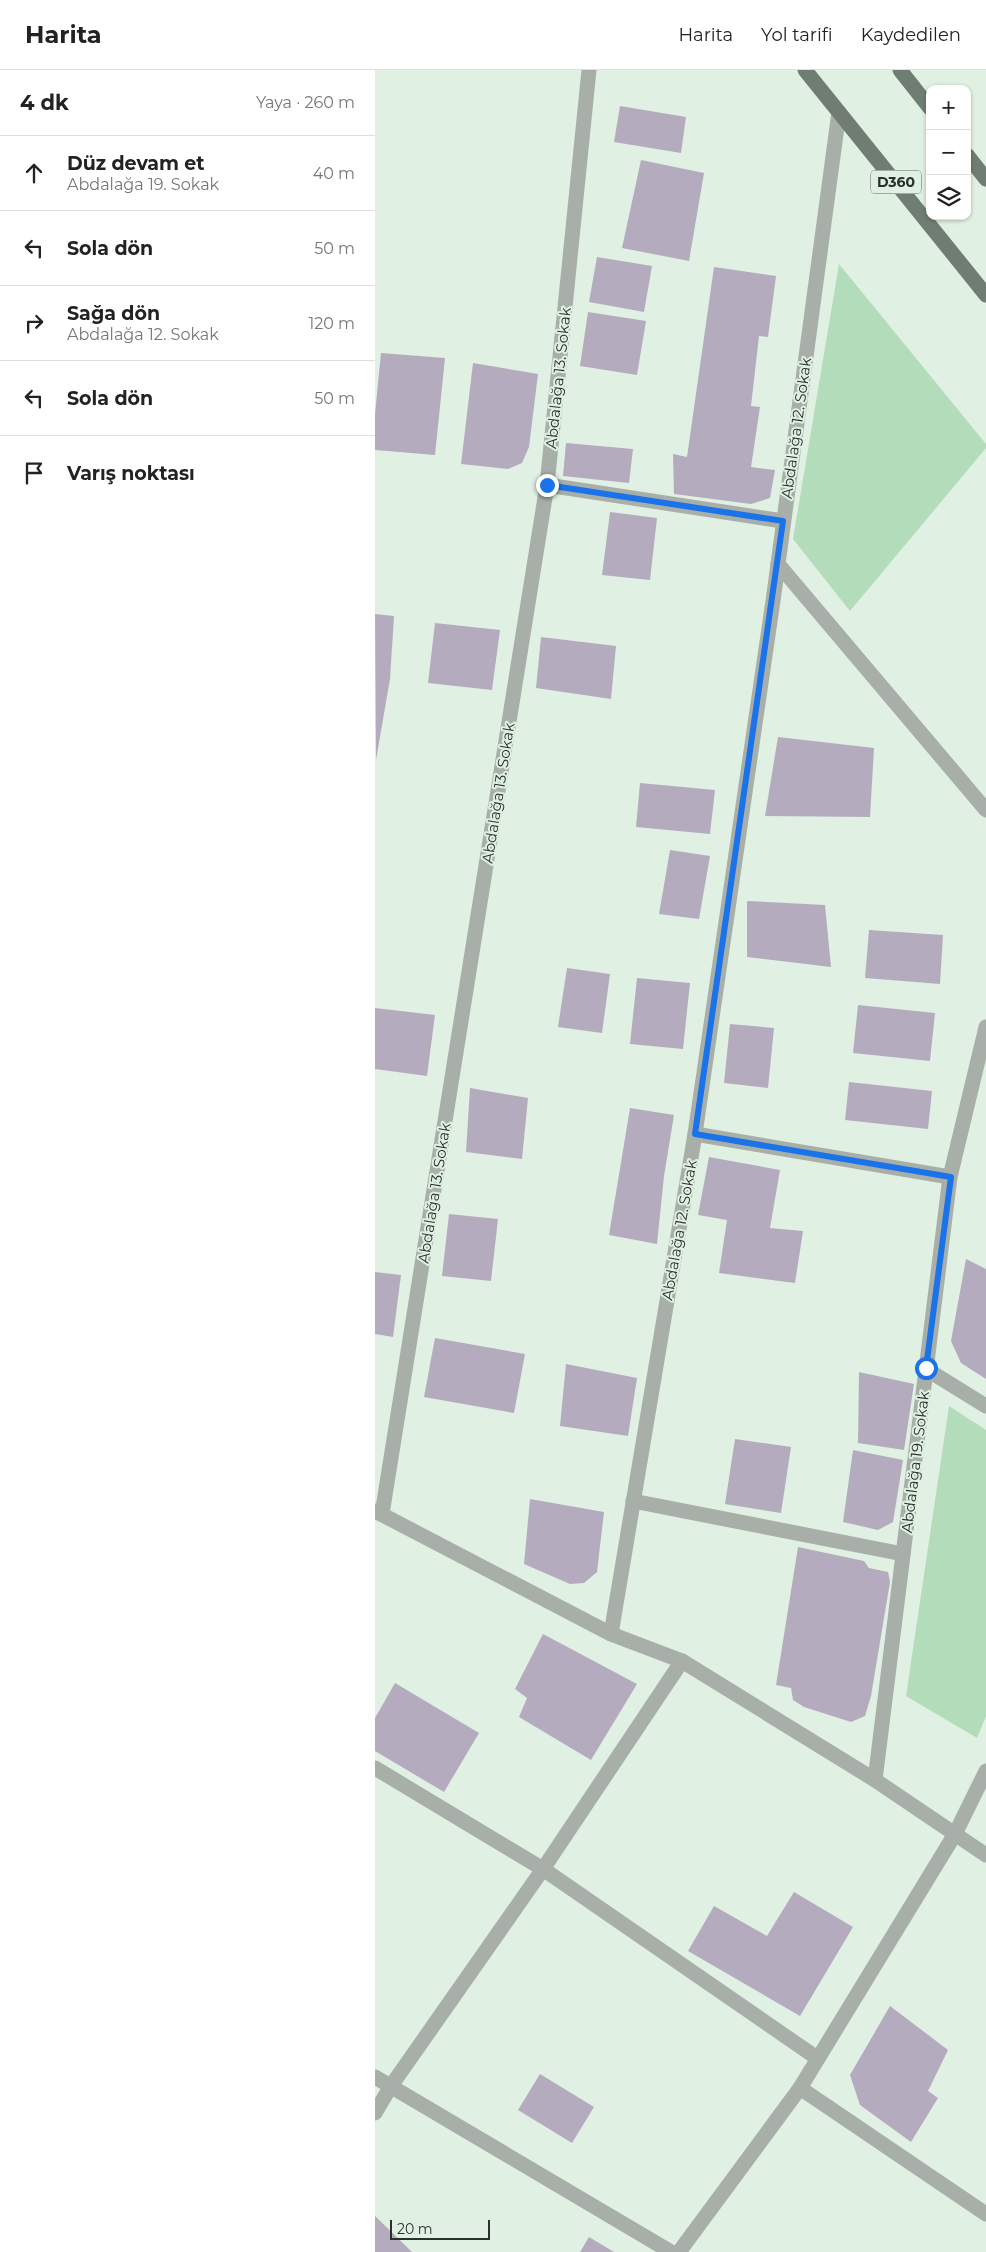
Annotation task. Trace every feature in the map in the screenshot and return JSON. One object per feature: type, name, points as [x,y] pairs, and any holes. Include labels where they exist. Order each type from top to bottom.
[{"type":"main road","name":"D360","points":[[805,70],[986,295]]},
{"type":"main road","points":[[900,70],[926,103]]},
{"type":"main road","points":[[971,160],[986,179]]},
{"type":"street","name":"Abdalağa 13. Sokak","points":[[379,1512],[547,485],[589,70]]},
{"type":"street","name":"Abdalağa 12. Sokak","points":[[611,1634],[695,1134],[778,564],[839,112]]},
{"type":"street","points":[[547,485],[783,521]]},
{"type":"street","points":[[778,564],[986,810]]},
{"type":"street","name":"Abdalağa 19. Sokak","points":[[875,1780],[951,1177],[986,1027]]},
{"type":"street","points":[[695,1134],[951,1177]]},
{"type":"street","points":[[926,1368],[986,1406]]},
{"type":"street","points":[[633,1501],[903,1554]]},
{"type":"street","points":[[379,1512],[611,1634],[682,1661],[875,1780],[986,1855]]},
{"type":"street","points":[[375,2113],[391,2086],[543,1869],[682,1661]]},
{"type":"street","points":[[375,1768],[543,1869],[817,2058]]},
{"type":"street","points":[[679,2252],[800,2088],[955,1834],[986,1771]]},
{"type":"street","points":[[375,2077],[671,2252]]},
{"type":"street","points":[[800,2088],[986,2214]]},
{"type":"green space","points":[[839,264],[986,444],[986,448],[850,611],[793,539]]},
{"type":"green space","points":[[949,1406],[986,1430],[986,1716],[977,1738],[906,1696]]},
{"type":"building","points":[[620,106],[686,117],[681,153],[614,142]]},
{"type":"building","points":[[641,160],[704,173],[689,261],[622,248]]},
{"type":"building","points":[[597,257],[652,266],[644,312],[589,302]]},
{"type":"building","points":[[714,267],[776,276],[768,337],[759,336],[751,406],[760,407],[751,467],[775,470],[770,498],[751,504],[674,494],[673,454],[687,457]]},
{"type":"building","points":[[588,312],[646,321],[637,375],[580,366]]},
{"type":"building","points":[[381,353],[445,358],[435,455],[375,450],[375,414]]},
{"type":"building","points":[[473,363],[538,374],[529,447],[522,463],[508,469],[461,464]]},
{"type":"building","points":[[566,443],[633,449],[629,483],[563,476]]},
{"type":"building","points":[[610,512],[657,518],[650,580],[602,575]]},
{"type":"building","points":[[375,614],[394,616],[390,679],[376,760]]},
{"type":"building","points":[[435,623],[500,630],[492,690],[428,683]]},
{"type":"building","points":[[541,637],[616,646],[611,699],[536,688]]},
{"type":"building","points":[[778,737],[874,748],[870,817],[765,816]]},
{"type":"building","points":[[640,783],[715,790],[710,834],[636,827]]},
{"type":"building","points":[[670,850],[710,856],[699,919],[659,914]]},
{"type":"building","points":[[747,901],[825,905],[831,967],[747,957]]},
{"type":"building","points":[[869,930],[943,935],[940,984],[865,978]]},
{"type":"building","points":[[567,968],[610,974],[602,1033],[558,1027]]},
{"type":"building","points":[[637,978],[690,983],[683,1049],[630,1044]]},
{"type":"building","points":[[858,1005],[935,1013],[930,1061],[853,1053]]},
{"type":"building","points":[[375,1008],[435,1015],[427,1076],[375,1069]]},
{"type":"building","points":[[730,1024],[774,1028],[768,1088],[724,1083]]},
{"type":"building","points":[[849,1082],[932,1091],[928,1129],[845,1120]]},
{"type":"building","points":[[470,1088],[528,1098],[522,1159],[466,1152]]},
{"type":"building","points":[[630,1108],[674,1115],[664,1176],[657,1244],[609,1235]]},
{"type":"building","points":[[709,1157],[780,1170],[770,1228],[803,1231],[795,1283],[719,1273],[727,1220],[698,1215]]},
{"type":"building","points":[[449,1214],[498,1219],[491,1281],[442,1276]]},
{"type":"building","points":[[966,1259],[986,1269],[986,1379],[961,1363],[951,1341]]},
{"type":"building","points":[[375,1272],[401,1275],[393,1337],[375,1334]]},
{"type":"building","points":[[435,1338],[525,1354],[514,1413],[424,1397]]},
{"type":"building","points":[[566,1364],[637,1378],[628,1436],[560,1426]]},
{"type":"building","points":[[859,1372],[914,1384],[904,1450],[858,1443]]},
{"type":"building","points":[[735,1439],[791,1447],[781,1513],[725,1504]]},
{"type":"building","points":[[853,1450],[903,1460],[893,1522],[878,1530],[843,1522]]},
{"type":"building","points":[[530,1499],[604,1512],[597,1572],[584,1583],[570,1584],[524,1564]]},
{"type":"building","points":[[798,1547],[864,1561],[869,1568],[888,1572],[890,1582],[871,1696],[865,1716],[851,1722],[804,1707],[793,1700],[791,1688],[776,1685]]},
{"type":"building","points":[[543,1634],[637,1684],[591,1760],[519,1717],[527,1698],[515,1689]]},
{"type":"building","points":[[395,1683],[479,1733],[444,1792],[375,1751],[375,1718]]},
{"type":"building","points":[[794,1892],[853,1927],[800,2016],[688,1951],[714,1906],[767,1936]]},
{"type":"building","points":[[890,2006],[948,2050],[928,2091],[938,2098],[911,2142],[860,2105],[850,2075]]},
{"type":"building","points":[[540,2074],[594,2107],[572,2143],[518,2110]]},
{"type":"building","points":[[375,2216],[412,2252],[375,2252]]},
{"type":"building","points":[[589,2237],[614,2252],[580,2252]]},
{"type":"route","points":[[547,485],[783,521],[695,1134],[951,1177],[926,1368]]}]
